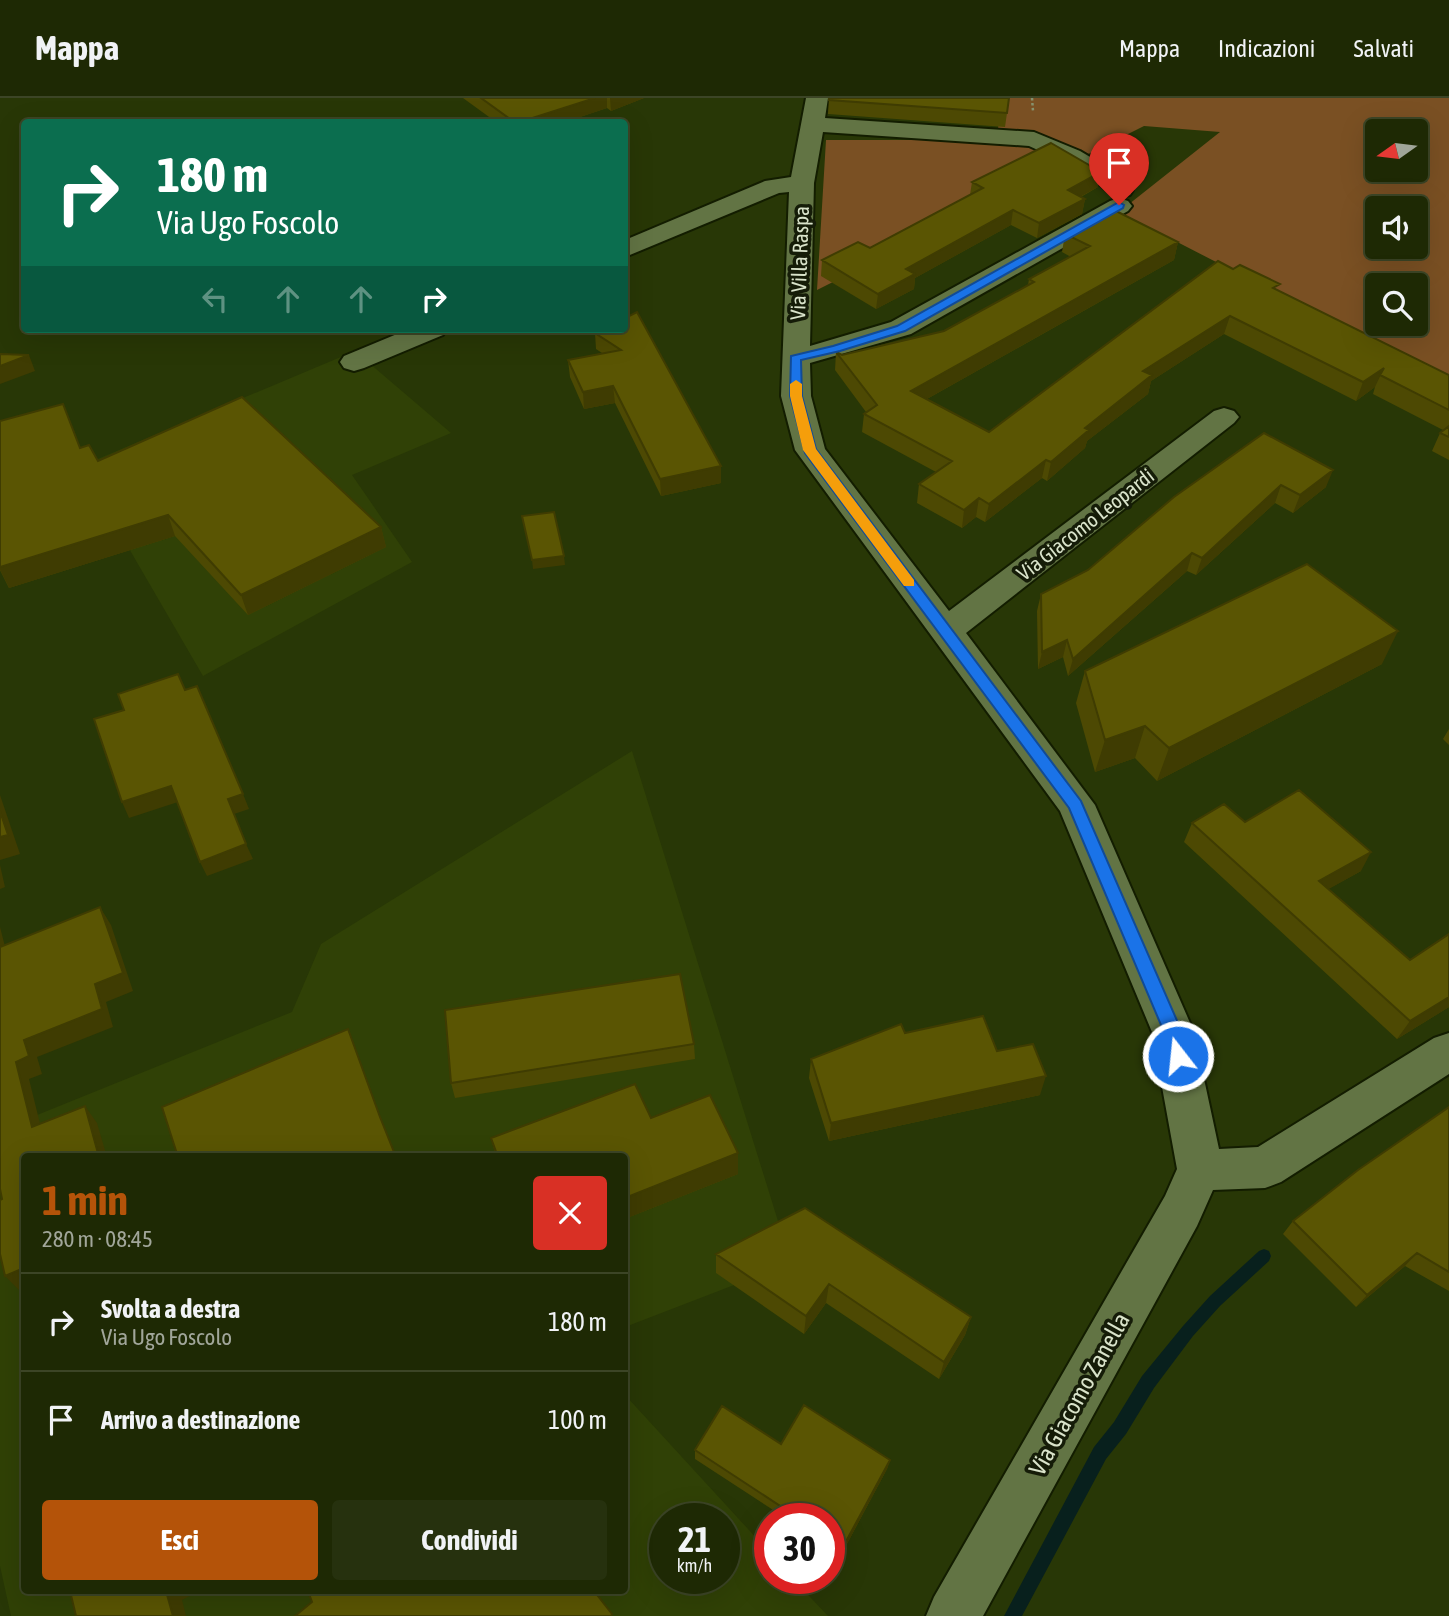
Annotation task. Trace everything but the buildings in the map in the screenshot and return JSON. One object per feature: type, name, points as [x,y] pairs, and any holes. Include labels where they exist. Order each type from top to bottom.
[{"type":"street","name":"Via Villa Raspa","points":[[814,111],[802,183],[796,358],[796,396],[810,450],[1076,805],[1173,1032],[1199,1169]]},
{"type":"street","points":[[796,358],[836,349],[901,328],[1120,198],[1082,162],[1034,139],[814,111]]},
{"type":"street","points":[[628,247],[774,186],[802,183]]},
{"type":"street","points":[[354,362],[423,333]]},
{"type":"street","name":"Via Giacomo Leopardi","points":[[945,632],[1224,417]]},
{"type":"street","points":[[1199,1169],[1265,1167],[1449,1051]]},
{"type":"street","name":"Via Giacomo Zanella","points":[[953,1616],[1181,1211],[1199,1169]]},
{"type":"shaded area","points":[[1001,98],[1449,98],[1449,382],[1119,212],[1220,132],[1144,126],[817,290],[826,140],[997,140]]},
{"type":"shaded area","points":[[355,351],[451,433],[352,475],[412,562],[203,676],[81,466]]},
{"type":"shaded area","points":[[632,751],[791,1263],[628,1326],[628,1153],[21,1153],[21,1594],[628,1594],[628,1398],[724,1503],[649,1503],[649,1594],[740,1594],[740,1520],[754,1536],[754,1594],[807,1594],[828,1616],[11,1616],[0,1566],[0,1130],[292,1012],[321,944]]},
{"type":"waterway","points":[[1013,1616],[1100,1453],[1120,1428],[1148,1382],[1215,1301],[1264,1256]]},
{"type":"slow traffic","points":[[796,384],[796,396],[810,450],[909,583]]},
{"type":"route","points":[[1119,205],[901,328],[836,349],[796,358],[796,396],[810,450],[1076,805],[1173,1032],[1178,1056]]}]
